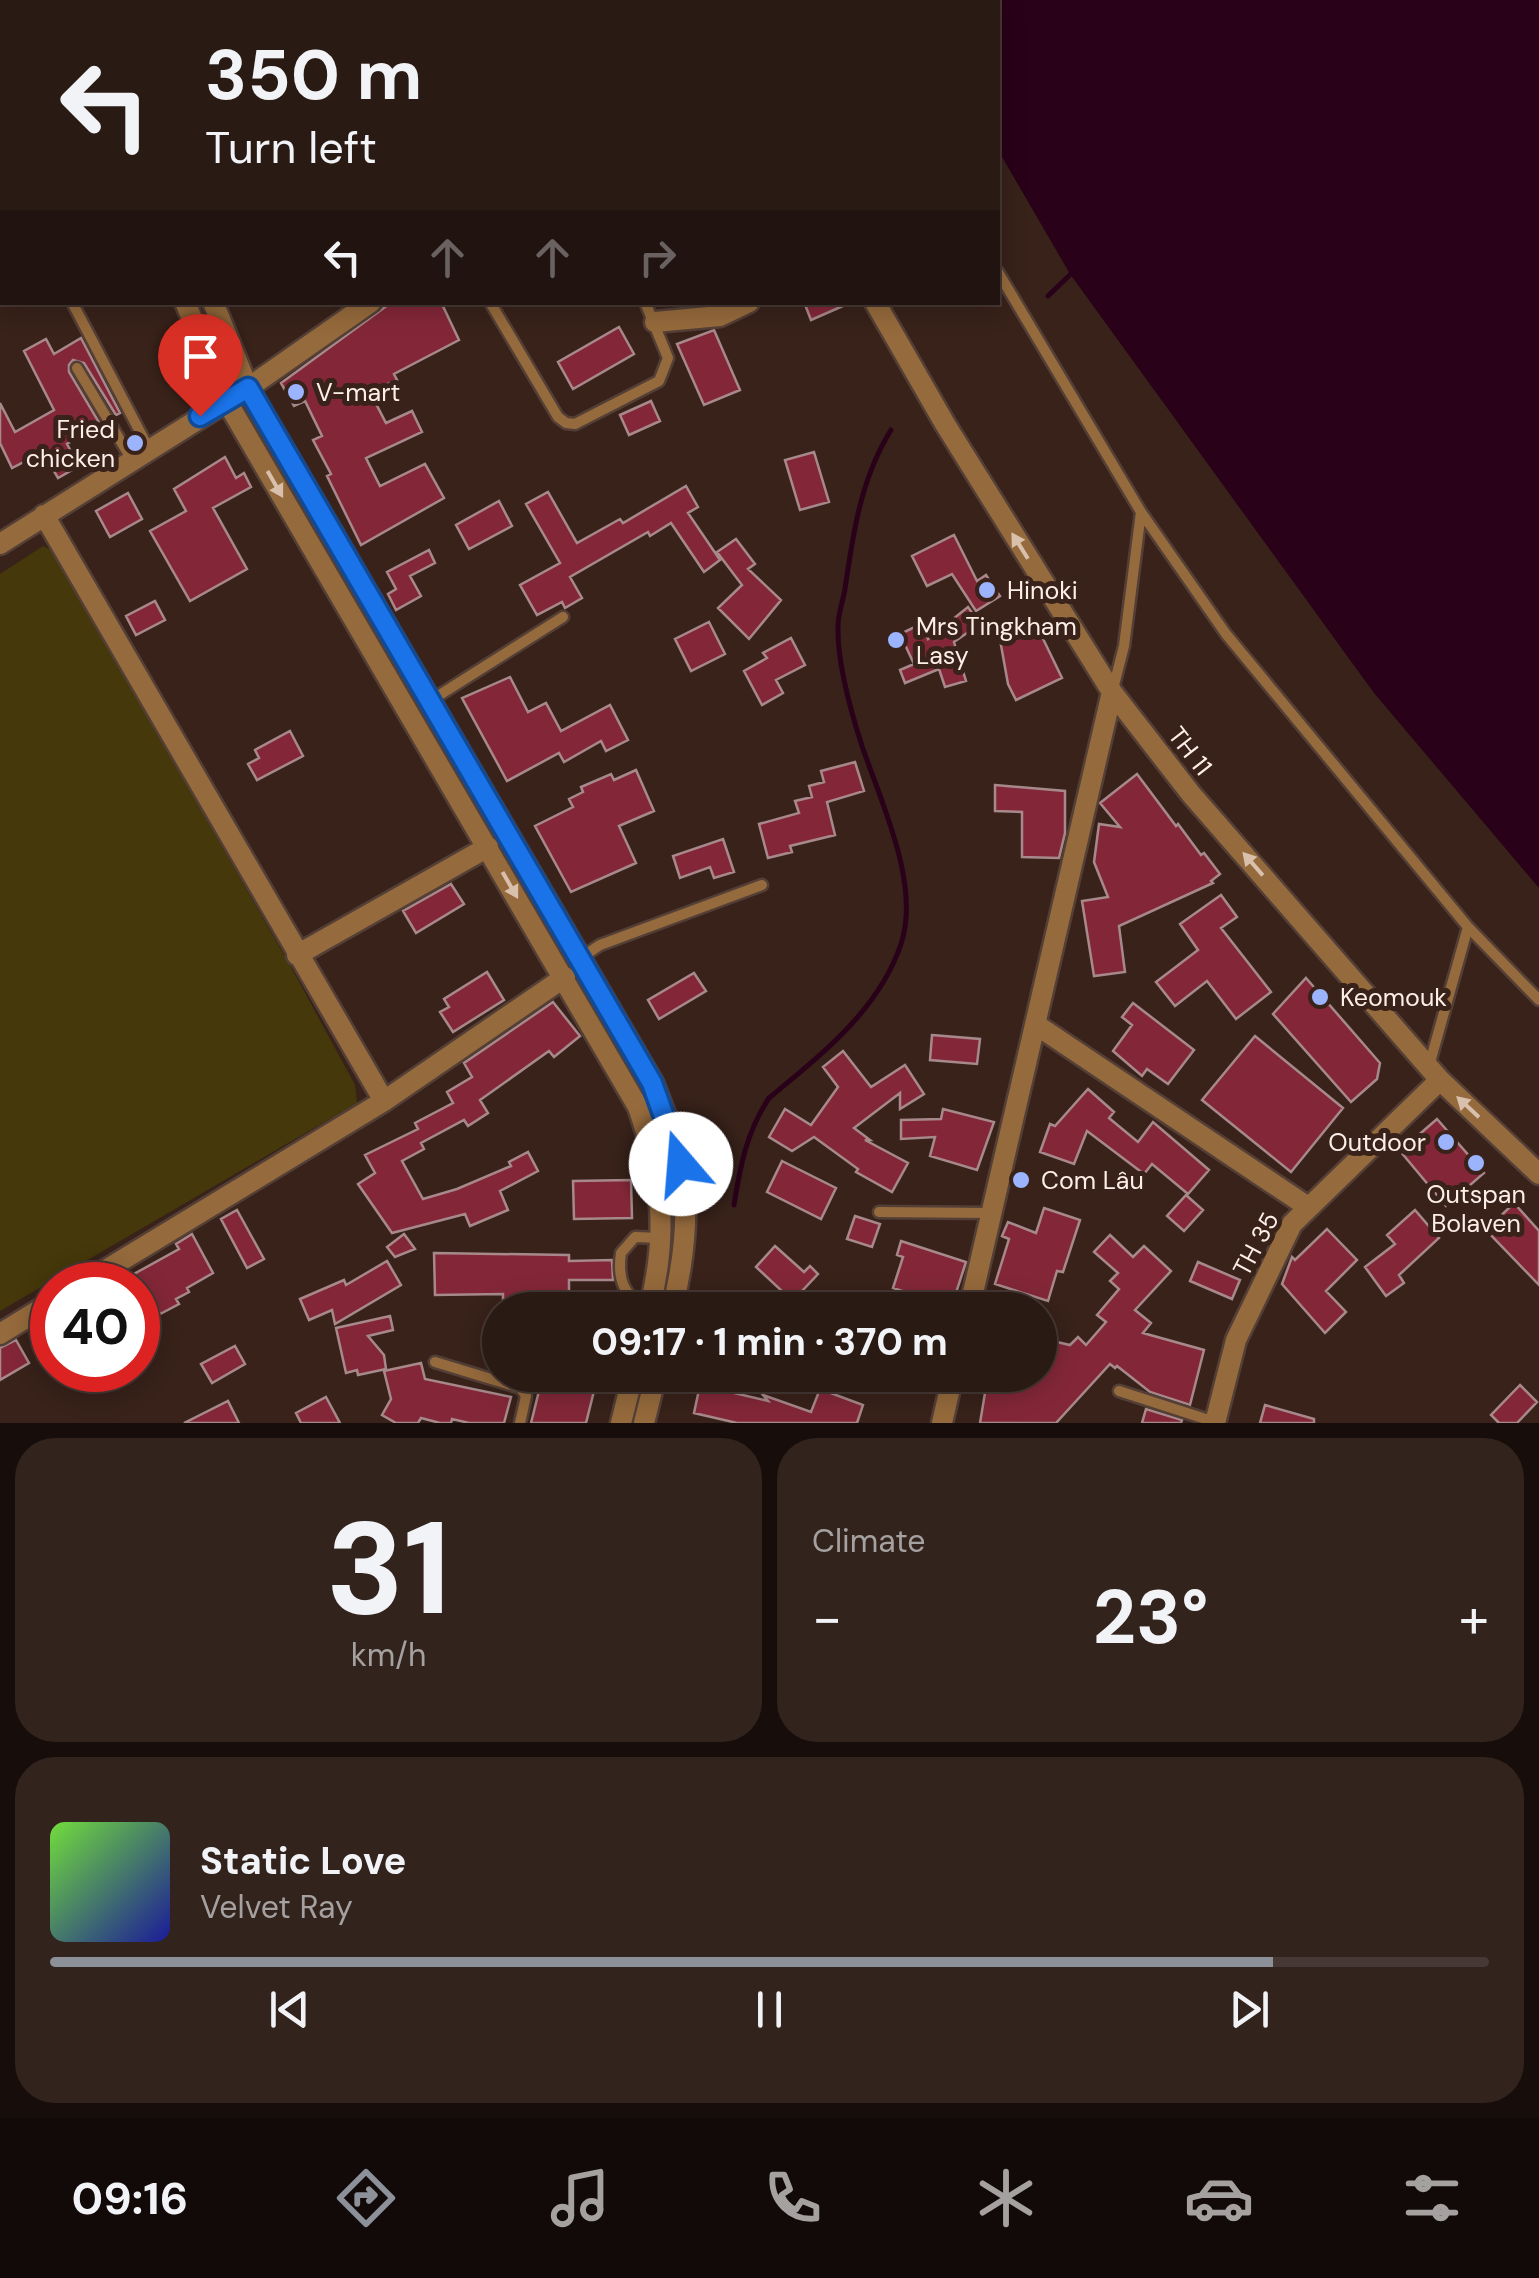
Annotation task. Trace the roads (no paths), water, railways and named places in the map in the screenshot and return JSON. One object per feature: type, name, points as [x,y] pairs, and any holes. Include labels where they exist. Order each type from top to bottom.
[{"type":"street","points":[[186,305],[226,400],[638,1107],[659,1177],[660,1238],[654,1292]]},
{"type":"street","points":[[214,305],[248,388],[652,1083],[681,1164],[684,1199],[676,1292]]},
{"type":"street","points":[[0,544],[248,388],[367,305]]},
{"type":"street","points":[[656,322],[720,316],[743,305]]},
{"type":"street","name":"TH 11","points":[[877,305],[944,424],[1112,692],[1192,794],[1434,1074],[1539,1174]]},
{"type":"street","points":[[44,516],[384,1101]]},
{"type":"street","points":[[972,1292],[1112,692]]},
{"type":"street","points":[[297,955],[488,847]]},
{"type":"street","points":[[119,1262],[384,1101],[564,977]]},
{"type":"street","points":[[1035,1024],[1308,1207]]},
{"type":"street","name":"TH 35","points":[[1215,1422],[1236,1340],[1283,1238],[1434,1074]]},
{"type":"street","points":[[0,1334],[30,1316]]},
{"type":"street","points":[[621,1423],[629,1392]]},
{"type":"street","points":[[644,1423],[652,1392]]},
{"type":"street","points":[[942,1423],[950,1392]]},
{"type":"lane","points":[[1000,275],[1141,512],[1226,634],[1468,927],[1539,1000]]},
{"type":"lane","points":[[73,305],[140,454]]},
{"type":"lane","points":[[492,305],[558,417],[576,424],[659,382],[668,358],[647,305]]},
{"type":"lane","points":[[77,368],[140,454]]},
{"type":"lane","points":[[1112,692],[1124,646],[1141,512]]},
{"type":"lane","points":[[429,701],[563,617]]},
{"type":"lane","points":[[582,957],[600,945],[762,885]]},
{"type":"lane","points":[[1434,1074],[1468,927]]},
{"type":"lane","points":[[879,1212],[991,1212]]},
{"type":"lane","points":[[626,1292],[621,1286],[619,1267],[622,1252],[635,1238],[660,1238]]},
{"type":"lane","points":[[435,1362],[521,1388],[526,1396],[520,1423]]},
{"type":"lane","points":[[1118,1391],[1215,1422]]},
{"type":"waterway","points":[[1048,296],[1075,270]]},
{"type":"waterway","points":[[734,1205],[746,1149],[761,1110],[863,1010],[891,968],[906,921],[906,896],[896,844],[853,718],[838,640],[860,506],[872,467],[891,430]]},
{"type":"place","name":"V-mart","points":[[296,392]]},
{"type":"place","name":"Fried chicken","points":[[135,443]]},
{"type":"place","name":"Hinoki","points":[[987,590]]},
{"type":"place","name":"Mrs Tingkham Lasy","points":[[896,640]]},
{"type":"place","name":"Keomouk","points":[[1320,997]]},
{"type":"place","name":"Outdoor","points":[[1446,1142]]},
{"type":"place","name":"Outspan Bolaven","points":[[1476,1163]]},
{"type":"place","name":"Com Lâu","points":[[1021,1180]]}]
